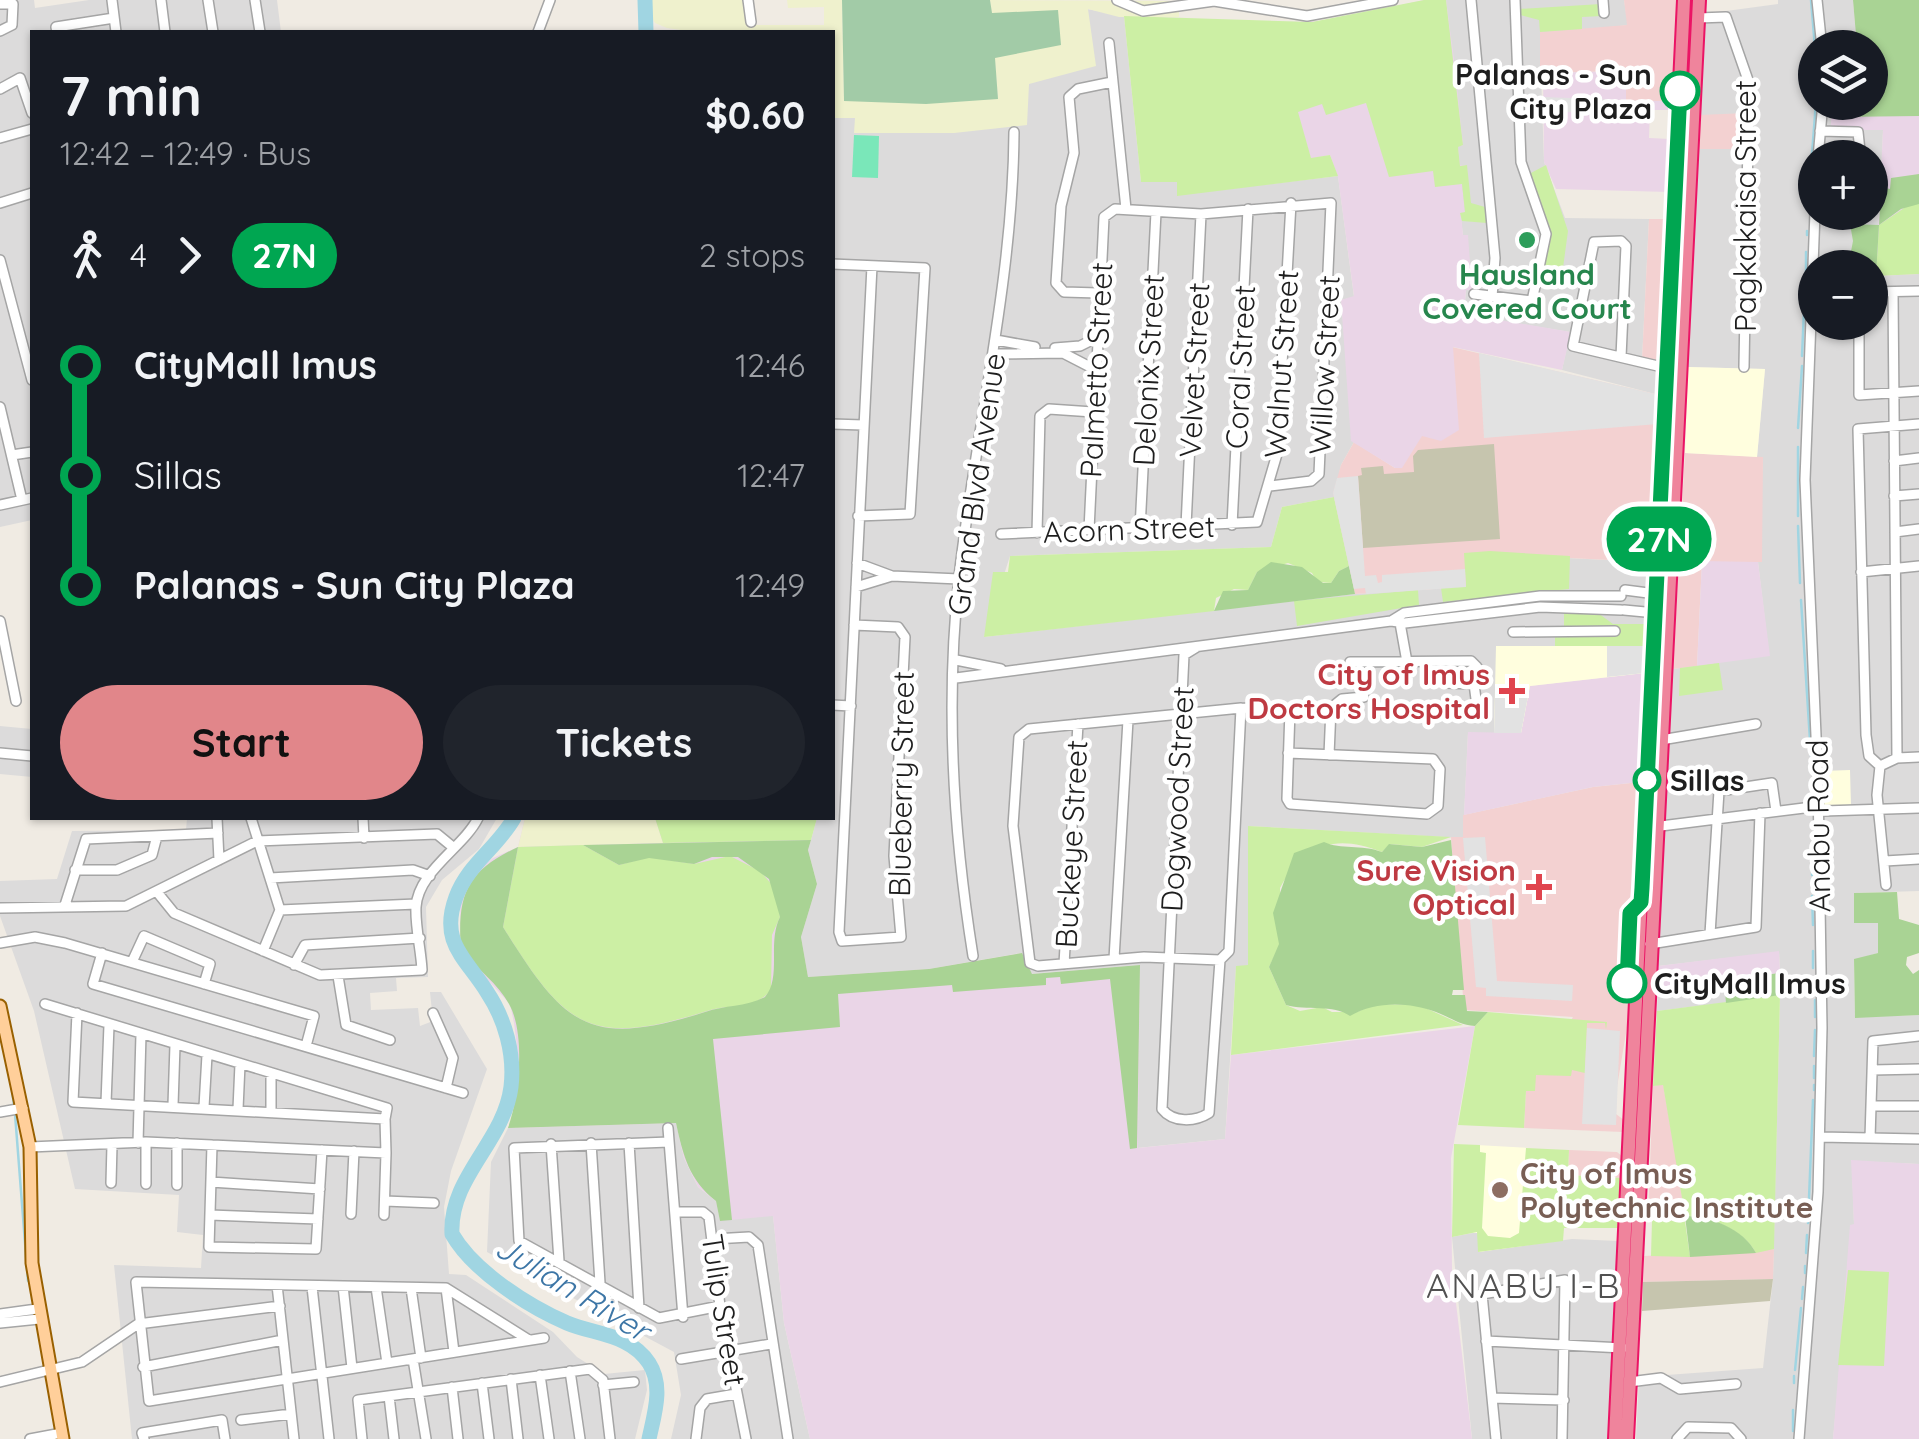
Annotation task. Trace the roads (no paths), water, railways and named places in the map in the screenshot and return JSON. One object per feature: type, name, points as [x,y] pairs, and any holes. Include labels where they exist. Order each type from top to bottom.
[{"type":"highway","points":[[1628,1280],[1650,944],[1651,828],[1661,740],[1662,613],[1656,594],[1684,0]]},
{"type":"highway","points":[[1615,1439],[1625,1348],[1662,613],[1699,0]]},
{"type":"highway","points":[[1625,1348],[1629,1382],[1626,1439]]},
{"type":"main road","points":[[0,1006],[7,1061],[23,1108],[30,1147],[32,1263],[62,1436]]},
{"type":"street","points":[[112,0],[116,30]]},
{"type":"street","points":[[160,0],[165,30]]},
{"type":"street","points":[[208,0],[213,30]]},
{"type":"street","points":[[255,0],[260,30]]},
{"type":"street","points":[[539,30],[550,0]]},
{"type":"street","points":[[748,0],[752,22]]},
{"type":"street","points":[[1117,0],[1140,11],[1207,1],[1307,16],[1393,0]]},
{"type":"street","points":[[1471,0],[1496,258],[1492,296]]},
{"type":"street","points":[[1474,294],[1532,300],[1545,229],[1522,162],[1515,0]]},
{"type":"street","points":[[1603,0],[1604,14]]},
{"type":"street","points":[[1817,0],[1820,30]]},
{"type":"street","points":[[0,4],[13,4],[12,25],[0,31]]},
{"type":"street","name":"Pagkakaisa Street","points":[[1698,18],[1726,17],[1749,80],[1744,367]]},
{"type":"street","points":[[57,30],[56,27],[114,18]]},
{"type":"street","points":[[1109,43],[1126,209],[1202,214],[1291,203]]},
{"type":"street","points":[[0,88],[20,78],[30,107]]},
{"type":"street","points":[[1098,293],[1058,289],[1061,206],[1074,152],[1069,104],[1072,92],[1112,82]]},
{"type":"street","points":[[1819,140],[1821,120]]},
{"type":"street","points":[[0,138],[30,129]]},
{"type":"street","name":"Grand Blvd Avenue","points":[[973,956],[951,789],[959,579],[996,340],[1014,181],[1014,132]]},
{"type":"street","points":[[1820,132],[1858,132],[1859,140]]},
{"type":"street","points":[[0,203],[30,194]]},
{"type":"street","name":"Willow Street","points":[[1270,486],[1312,482],[1319,474],[1331,203],[1291,203]]},
{"type":"street","name":"Walnut Street","points":[[1257,522],[1277,454],[1291,203]]},
{"type":"street","name":"Palmetto Street","points":[[1088,530],[1098,293],[1108,212],[1126,209]]},
{"type":"street","name":"Coral Street","points":[[1232,524],[1248,209]]},
{"type":"street","name":"Delonix Street","points":[[1140,529],[1156,212]]},
{"type":"street","name":"Velvet Street","points":[[1186,526],[1202,214]]},
{"type":"street","name":"Anabu Road","points":[[1798,1439],[1820,1137],[1819,810],[1804,480],[1814,230]]},
{"type":"street","points":[[1622,357],[1626,246],[1622,242],[1596,241],[1590,246],[1573,346],[1667,368]]},
{"type":"street","points":[[0,260],[30,370]]},
{"type":"street","points":[[835,264],[925,268],[910,514],[858,516]]},
{"type":"street","points":[[835,705],[850,706],[872,266]]},
{"type":"street","points":[[1888,292],[1919,291]]},
{"type":"street","points":[[1892,292],[1897,758]]},
{"type":"street","points":[[993,354],[1080,346],[1096,338]]},
{"type":"street","points":[[996,340],[1063,353],[1094,369]]},
{"type":"street","points":[[1858,340],[1859,394],[1919,391]]},
{"type":"street","points":[[0,407],[27,499],[0,505]]},
{"type":"street","points":[[1037,533],[1043,411],[1093,412]]},
{"type":"street","points":[[835,424],[864,425]]},
{"type":"street","points":[[1886,885],[1880,766],[1868,752],[1858,429],[1919,424]]},
{"type":"street","points":[[12,455],[30,452]]},
{"type":"street","points":[[1894,461],[1919,458]]},
{"type":"street","points":[[1894,496],[1919,494]]},
{"type":"street","name":"Acorn Street","points":[[1001,534],[1257,522]]},
{"type":"street","points":[[1894,532],[1919,529]]},
{"type":"street","points":[[857,563],[892,576],[959,579]]},
{"type":"street","points":[[1860,572],[1919,566]]},
{"type":"street","points":[[856,587],[892,576]]},
{"type":"street","points":[[956,678],[1396,622],[1404,613],[1465,611],[1625,593],[1656,594]]},
{"type":"street","points":[[1557,602],[1625,613],[1662,613]]},
{"type":"street","points":[[1557,602],[1558,631]]},
{"type":"street","points":[[0,621],[16,701]]},
{"type":"street","points":[[1396,622],[1406,662]]},
{"type":"street","name":"Blueberry Street","points":[[850,706],[838,932],[842,941],[901,938],[894,856],[903,631],[854,626]]},
{"type":"street","points":[[1513,632],[1615,631]]},
{"type":"street","name":"Dogwood Street","points":[[1196,647],[1184,655],[1169,957],[1162,1109],[1174,1118],[1209,1113],[1220,960]]},
{"type":"street","points":[[956,660],[1014,670]]},
{"type":"street","points":[[1350,662],[1471,661],[1477,668],[1474,684],[1478,714]]},
{"type":"street","points":[[0,681],[12,679]]},
{"type":"street","points":[[1445,683],[1474,684]]},
{"type":"street","points":[[1328,754],[1330,708],[1342,699],[1364,697]]},
{"type":"street","points":[[1241,708],[1229,951],[1220,960],[1169,957],[1064,964],[1030,962],[1013,826],[1022,732],[1241,708],[1290,710],[1288,753],[1290,804],[1434,812],[1438,806],[1438,763],[1288,753]]},
{"type":"street","points":[[1114,959],[1128,720]]},
{"type":"street","name":"Buckeye Street","points":[[1064,964],[1078,724]]},
{"type":"street","points":[[1661,740],[1756,724]]},
{"type":"street","points":[[0,754],[30,756]]},
{"type":"street","points":[[1880,766],[1897,758],[1919,758]]},
{"type":"street","points":[[1710,934],[1719,791],[1772,784],[1776,811]]},
{"type":"street","points":[[1651,828],[1776,811],[1881,805],[1919,808]]},
{"type":"street","points":[[1650,944],[1756,928],[1760,813]]},
{"type":"street","points":[[217,820],[219,860]]},
{"type":"street","points":[[252,820],[280,910],[263,951]]},
{"type":"street","points":[[363,820],[364,838]]},
{"type":"street","points":[[157,892],[174,914],[320,975],[422,970],[416,904],[430,876],[469,836],[477,820]]},
{"type":"street","points":[[64,905],[86,839],[218,833]]},
{"type":"street","points":[[0,908],[126,906],[257,841],[437,834],[454,848]]},
{"type":"street","points":[[75,870],[117,870],[152,855],[157,836]]},
{"type":"street","points":[[1885,861],[1919,859]]},
{"type":"street","points":[[270,878],[414,870],[430,876]]},
{"type":"street","points":[[280,910],[416,904]]},
{"type":"street","points":[[132,962],[144,936],[210,964],[204,984]]},
{"type":"street","points":[[0,943],[36,937],[314,1016],[306,1046]]},
{"type":"street","points":[[294,964],[305,945],[420,938]]},
{"type":"street","points":[[102,954],[94,984],[463,1093]]},
{"type":"street","points":[[338,976],[346,1025],[390,1040]]},
{"type":"street","points":[[44,1004],[387,1108],[384,1215]]},
{"type":"street","points":[[77,1013],[73,1102],[385,1119]]},
{"type":"street","points":[[433,1013],[454,1058],[446,1088]]},
{"type":"street","points":[[106,1103],[109,1024]]},
{"type":"street","points":[[141,1034],[139,1105],[146,1184]]},
{"type":"street","points":[[1870,1138],[1874,1039],[1919,1036]]},
{"type":"street","points":[[173,1106],[174,1045]]},
{"type":"street","points":[[204,1107],[208,1055]]},
{"type":"street","points":[[238,1109],[240,1064]]},
{"type":"street","points":[[1872,1070],[1919,1069]]},
{"type":"street","points":[[270,1073],[270,1110]]},
{"type":"street","points":[[1871,1106],[1919,1106]]},
{"type":"street","points":[[0,1112],[23,1108]]},
{"type":"street","points":[[668,1128],[684,1317]]},
{"type":"street","points":[[1820,1137],[1919,1140]]},
{"type":"street","points":[[30,1147],[142,1142],[386,1153]]},
{"type":"street","points":[[669,1142],[517,1145],[512,1152],[520,1241],[659,1318],[684,1317],[720,1306]]},
{"type":"street","points":[[177,1143],[177,1184]]},
{"type":"street","points":[[590,1143],[600,1284]]},
{"type":"street","points":[[629,1143],[638,1308]]},
{"type":"street","points":[[552,1144],[559,1261]]},
{"type":"street","points":[[110,1183],[112,1145]]},
{"type":"street","points":[[212,1145],[208,1246],[316,1250],[322,1150]]},
{"type":"street","points":[[351,1214],[354,1152]]},
{"type":"street","points":[[211,1182],[320,1189]]},
{"type":"street","points":[[385,1201],[434,1203]]},
{"type":"street","name":"Tulip Street","points":[[675,1212],[706,1213],[714,1240],[720,1306],[746,1439]]},
{"type":"street","points":[[210,1214],[318,1219]]},
{"type":"street","points":[[714,1240],[749,1237],[758,1245],[788,1439]]},
{"type":"street","points":[[1496,1439],[1484,1291],[1565,1280],[1567,1346],[1562,1439]]},
{"type":"street","points":[[529,1340],[446,1288],[136,1282],[149,1401],[544,1338]]},
{"type":"street","points":[[277,1285],[294,1439]]},
{"type":"street","points":[[343,1286],[352,1368]]},
{"type":"street","points":[[312,1287],[329,1439]]},
{"type":"street","points":[[376,1287],[387,1363]]},
{"type":"street","points":[[411,1288],[426,1439]]},
{"type":"street","points":[[446,1288],[454,1352]]},
{"type":"street","points":[[0,1382],[82,1362],[138,1324],[280,1306]]},
{"type":"street","points":[[0,1314],[38,1314]]},
{"type":"street","points":[[0,1322],[38,1314]]},
{"type":"street","points":[[143,1366],[283,1340]]},
{"type":"street","points":[[1486,1341],[1625,1348]]},
{"type":"street","points":[[681,1359],[771,1344]]},
{"type":"street","points":[[362,1439],[358,1400],[590,1368],[603,1386],[610,1439]]},
{"type":"street","points":[[570,1371],[580,1439]]},
{"type":"street","points":[[540,1375],[549,1439]]},
{"type":"street","points":[[1629,1382],[1661,1378],[1680,1388],[1736,1384]]},
{"type":"street","points":[[511,1379],[518,1439]]},
{"type":"street","points":[[603,1386],[634,1382]]},
{"type":"street","points":[[482,1383],[489,1439]]},
{"type":"street","points":[[452,1387],[458,1439]]},
{"type":"street","points":[[696,1439],[700,1408],[706,1399],[736,1394]]},
{"type":"street","points":[[389,1396],[394,1439]]},
{"type":"street","points":[[1492,1398],[1564,1400]]},
{"type":"street","points":[[241,1420],[292,1414]]},
{"type":"street","points":[[144,1439],[142,1434],[222,1420],[225,1439]]},
{"type":"street","points":[[1677,1439],[1688,1427],[1734,1429],[1741,1439]]},
{"type":"street","points":[[30,1439],[62,1436]]},
{"type":"waterway","name":"Julian River","points":[[645,0],[646,30]]},
{"type":"waterway","points":[[1811,0],[1814,30]]},
{"type":"waterway","points":[[1813,140],[1815,120]]},
{"type":"waterway","points":[[1802,356],[1803,340]]},
{"type":"waterway","points":[[1798,428],[1802,366]]},
{"type":"waterway","points":[[1798,447],[1798,516]]},
{"type":"waterway","points":[[1798,526],[1800,583]]},
{"type":"waterway","points":[[1801,600],[1811,756]]},
{"type":"waterway","name":"Julian River","points":[[513,820],[461,885],[452,913],[457,949],[504,1025],[512,1075],[506,1107],[459,1195],[452,1234],[473,1261],[519,1297],[567,1323],[622,1341],[641,1353],[654,1372],[657,1391],[649,1439]]},
{"type":"waterway","points":[[1812,875],[1813,855]]},
{"type":"waterway","points":[[1812,896],[1813,925]]},
{"type":"waterway","points":[[1813,951],[1813,968]]},
{"type":"waterway","points":[[1814,983],[1814,990]]},
{"type":"waterway","points":[[1815,1000],[1815,1017]]},
{"type":"waterway","points":[[1814,1056],[1815,1030]]},
{"type":"waterway","points":[[1814,1066],[1814,1078]]},
{"type":"waterway","points":[[1814,1085],[1814,1090]]},
{"type":"waterway","points":[[12,1090],[14,1105]]},
{"type":"waterway","points":[[1808,1223],[1813,1100]]},
{"type":"waterway","points":[[15,1114],[28,1281]]},
{"type":"waterway","points":[[1806,1253],[1807,1235]]},
{"type":"waterway","points":[[1805,1266],[1805,1273]]},
{"type":"waterway","points":[[1802,1299],[1803,1287]]},
{"type":"waterway","points":[[1795,1370],[1801,1308]]},
{"type":"waterway","points":[[1794,1376],[1794,1383]]},
{"type":"waterway","points":[[1793,1410],[1793,1431]]},
{"type":"place","name":"Palanas - Sun City Plaza","points":[[1680,91]]},
{"type":"place","name":"Hausland Covered Court","points":[[1527,240]]},
{"type":"place","name":"City of Imus Doctors Hospital","points":[[1512,691]]},
{"type":"place","name":"Sillas","points":[[1647,780]]},
{"type":"place","name":"Sure Vision Optical","points":[[1539,887]]},
{"type":"place","name":"CityMall Imus","points":[[1627,983]]},
{"type":"place","name":"City of Imus Polytechnic Institute","points":[[1500,1190]]},
{"type":"district","name":"ANABU I-B","points":[[1524,1285]]}]
